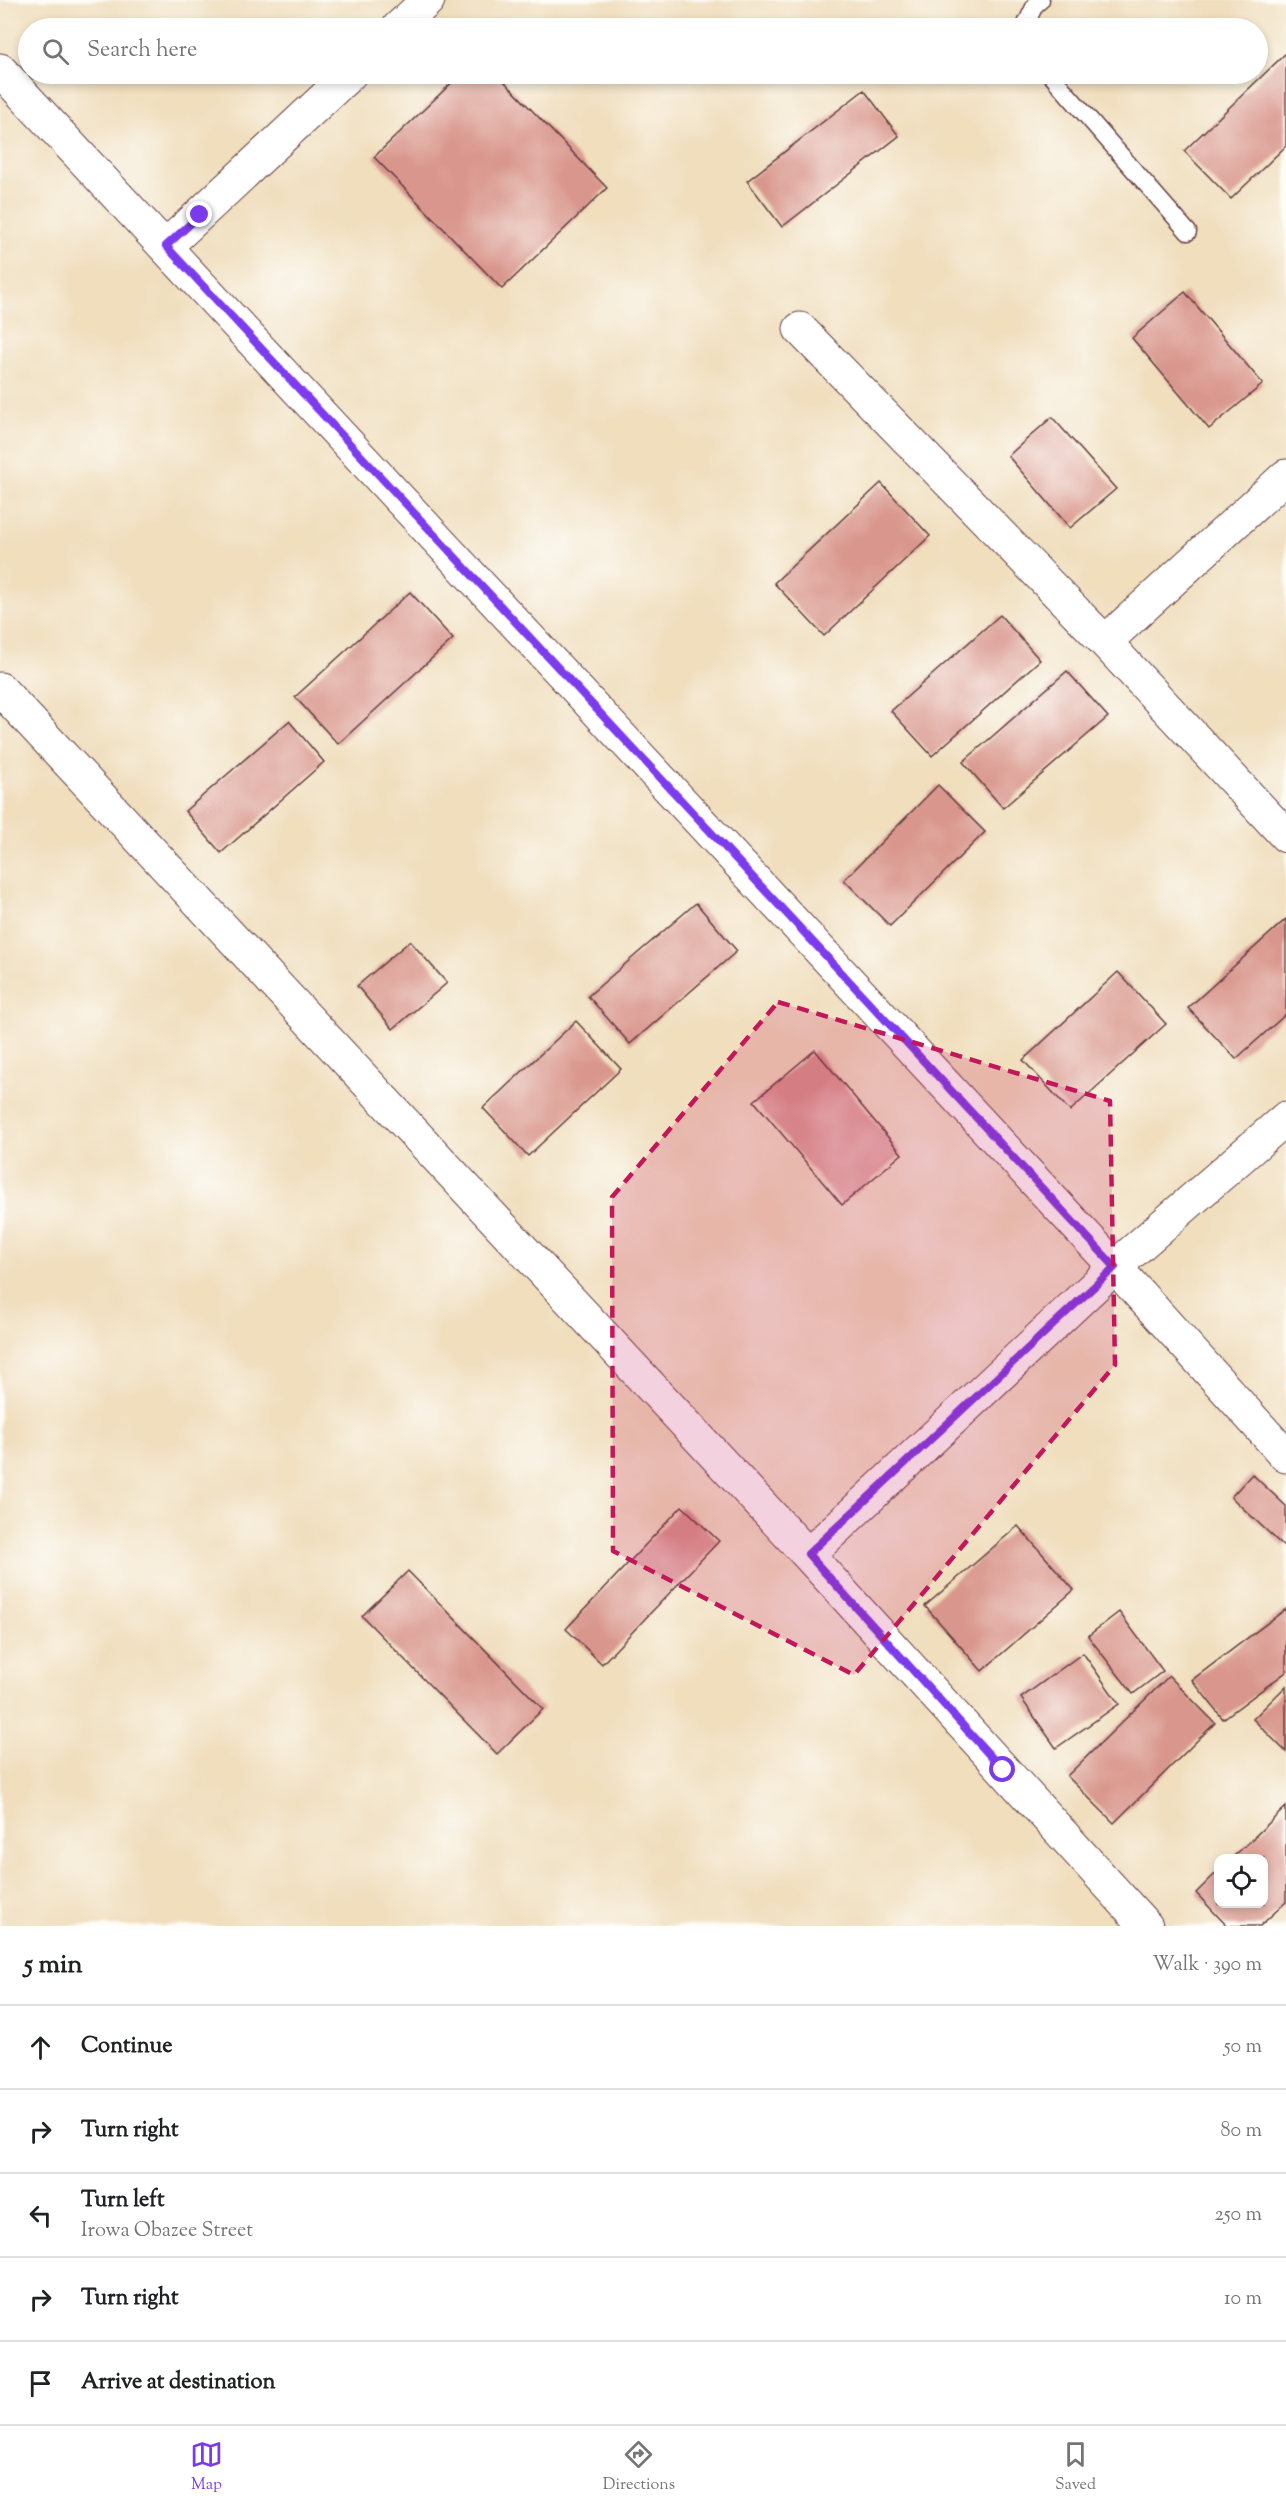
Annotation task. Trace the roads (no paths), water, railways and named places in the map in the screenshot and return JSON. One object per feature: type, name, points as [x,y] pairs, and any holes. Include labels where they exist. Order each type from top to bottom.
[{"type":"street","points":[[409,18],[428,0]]},
{"type":"street","points":[[0,69],[1115,1267],[1286,1455]]},
{"type":"street","points":[[166,246],[339,84]]},
{"type":"street","points":[[800,329],[1105,642],[1286,836]]},
{"type":"street","points":[[1105,642],[1286,476]]},
{"type":"street","points":[[0,689],[808,1554],[1146,1926]]},
{"type":"street","points":[[808,1554],[1115,1267],[1286,1118]]},
{"type":"lane","points":[[1029,18],[1035,5],[1041,0]]},
{"type":"lane","points":[[1059,84],[1188,232]]}]
